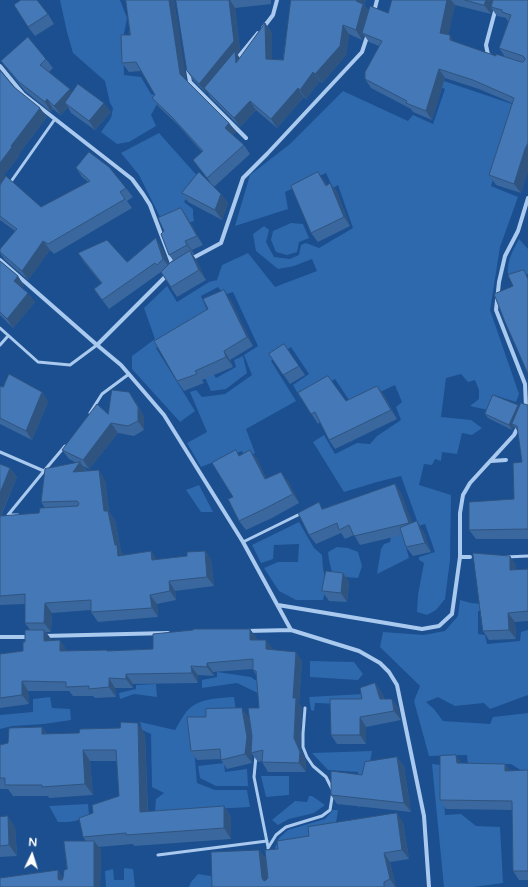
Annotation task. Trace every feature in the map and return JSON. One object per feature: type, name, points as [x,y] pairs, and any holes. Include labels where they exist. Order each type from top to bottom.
[{"type":"street","points":[[235,62],[273,15],[277,0]]},
{"type":"street","points":[[374,13],[377,0]]},
{"type":"street","points":[[495,57],[488,55],[486,45],[498,0]]},
{"type":"street","points":[[187,261],[221,243],[243,178],[362,52],[370,27]]},
{"type":"street","points":[[0,66],[23,94],[132,179],[150,205],[174,269],[180,265]]},
{"type":"street","points":[[188,67],[190,82],[246,138]]},
{"type":"street","points":[[206,98],[211,92]]},
{"type":"street","points":[[523,414],[526,407],[525,384],[496,310],[499,282],[505,256],[518,231],[528,198]]},
{"type":"street","points":[[0,260],[122,365],[164,415],[243,542],[291,630]]},
{"type":"street","points":[[97,345],[168,274]]},
{"type":"street","points":[[278,605],[422,629],[439,626],[452,614],[460,557],[460,513],[463,495],[470,484],[514,435],[520,421]]},
{"type":"street","points":[[491,461],[506,460]]},
{"type":"street","points":[[460,557],[470,556]]},
{"type":"street","points":[[244,631],[291,630],[359,651],[380,662],[389,672],[397,685],[424,816],[429,887]]},
{"type":"street","points":[[39,636],[173,633]]},
{"type":"street","points":[[0,638],[32,637]]},
{"type":"lane","points":[[9,185],[55,119]]},
{"type":"lane","points":[[0,328],[38,362],[70,365],[97,345]]},
{"type":"lane","points":[[0,345],[8,336]]},
{"type":"lane","points":[[86,419],[102,394],[129,374]]},
{"type":"lane","points":[[23,514],[8,515],[68,442]]},
{"type":"lane","points":[[0,452],[44,471]]},
{"type":"lane","points":[[243,542],[304,512]]},
{"type":"lane","points":[[505,557],[528,556]]},
{"type":"lane","points":[[268,848],[276,835],[286,827],[322,816],[330,810],[333,791],[326,777],[307,757],[304,747],[303,734],[305,708]]},
{"type":"lane","points":[[256,753],[254,777],[267,841],[268,856]]},
{"type":"lane","points":[[158,855],[267,841]]},
{"type":"shaded area","points":[[60,0],[120,0],[127,18],[123,39],[124,75],[141,77],[151,94],[161,97],[151,115],[156,126],[129,142],[117,144],[101,132],[111,118],[113,108],[110,103],[105,81],[73,53]]},
{"type":"shaded area","points":[[432,77],[518,106],[505,140],[491,186],[518,197],[500,247],[490,310],[519,394],[516,402],[494,395],[488,410],[470,406],[479,399],[479,390],[475,380],[468,382],[461,374],[446,378],[441,417],[471,420],[482,428],[472,435],[462,433],[457,454],[442,452],[441,461],[435,459],[432,465],[424,464],[419,485],[451,495],[450,560],[445,599],[436,610],[427,615],[417,612],[418,595],[424,563],[419,560],[419,557],[435,552],[425,524],[419,526],[401,476],[344,492],[313,442],[324,435],[335,454],[357,443],[370,444],[377,436],[401,420],[396,407],[402,402],[395,385],[355,404],[355,438],[351,442],[339,422],[349,400],[335,379],[301,399],[293,385],[309,374],[291,347],[271,361],[296,401],[246,429],[255,453],[246,458],[242,451],[201,467],[187,443],[207,432],[190,392],[196,390],[202,397],[225,394],[252,375],[244,355],[258,346],[233,292],[224,295],[218,287],[201,296],[210,317],[156,348],[195,411],[180,422],[132,369],[132,356],[155,339],[144,308],[167,286],[177,302],[209,282],[217,280],[222,265],[248,253],[275,287],[317,271],[312,259],[294,266],[278,269],[256,251],[253,234],[264,226],[269,230],[266,242],[274,257],[290,259],[299,255],[301,245],[306,243],[319,248],[353,228],[338,185],[333,188],[326,173],[285,192],[288,209],[235,226],[250,175],[290,144],[343,91],[408,121],[413,115],[433,124],[445,89],[431,83]]},
{"type":"shaded area","points":[[159,133],[200,179],[184,202],[193,209],[194,221],[185,224],[162,221],[139,175],[121,153]]},
{"type":"shaded area","points":[[291,223],[303,224],[309,238],[299,242],[297,252],[287,255],[276,252],[271,240],[273,231]]},
{"type":"shaded area","points":[[519,239],[528,249],[528,274],[509,279],[509,263]]},
{"type":"shaded area","points":[[243,356],[247,373],[226,389],[211,391],[204,375],[211,370],[216,378],[236,367],[234,360]]},
{"type":"shaded area","points":[[199,485],[213,512],[201,512],[186,490]]},
{"type":"shaded area","points":[[299,522],[314,548],[322,555],[323,569],[327,584],[323,600],[296,600],[279,591],[264,568],[278,562],[298,562],[299,544],[274,545],[273,559],[261,563],[252,545]]},
{"type":"shaded area","points":[[402,533],[409,558],[377,574],[381,549],[384,544],[390,542],[391,536]]},
{"type":"shaded area","points":[[337,547],[348,548],[358,552],[362,566],[358,578],[333,576],[328,552]]},
{"type":"shaded area","points":[[460,600],[471,603],[493,605],[494,610],[478,611],[478,634],[485,635],[487,644],[520,641],[521,632],[528,630],[528,695],[490,709],[484,703],[455,706],[438,697],[426,702],[434,709],[443,721],[490,724],[493,717],[528,713],[528,771],[522,771],[511,764],[468,765],[467,755],[429,756],[414,701],[420,686],[380,647],[383,632],[424,635],[445,631],[458,616]]},
{"type":"shaded area","points":[[310,661],[354,662],[363,674],[358,680],[310,677]]},
{"type":"shaded area","points":[[217,672],[251,677],[270,691],[266,697],[237,683],[202,688],[202,680],[217,677]]},
{"type":"shaded area","points":[[156,684],[157,697],[134,694],[120,699],[119,693],[136,689],[136,685]]},
{"type":"shaded area","points":[[363,694],[365,710],[344,704],[315,703],[314,711],[311,710],[309,697]]},
{"type":"shaded area","points":[[50,697],[52,708],[70,709],[71,720],[44,724],[12,726],[0,729],[0,715],[33,712],[33,699]]},
{"type":"shaded area","points":[[234,697],[236,712],[209,722],[192,723],[197,783],[215,790],[247,790],[250,807],[155,812],[156,799],[164,793],[152,787],[151,734],[142,730],[140,722],[175,730],[185,713],[194,705],[208,700]]},
{"type":"shaded area","points":[[372,751],[358,809],[358,772],[328,770],[312,753]]},
{"type":"shaded area","points":[[224,763],[225,772],[247,769],[248,786],[216,786],[200,778],[198,766]]},
{"type":"shaded area","points":[[432,764],[442,765],[445,815],[461,814],[476,826],[500,827],[503,883],[473,887],[444,887]]},
{"type":"shaded area","points":[[261,776],[289,776],[289,795],[266,797]]},
{"type":"shaded area","points":[[309,796],[312,796],[325,805],[314,813],[289,819],[278,825],[272,820],[295,801],[307,802]]},
{"type":"shaded area","points":[[88,804],[89,815],[78,820],[66,822],[58,822],[49,806]]},
{"type":"shaded area","points":[[333,810],[338,810],[335,829],[276,860],[275,848],[279,838],[288,830],[325,819]]},
{"type":"shaded area","points":[[124,868],[133,869],[135,887],[106,887],[105,871],[113,869],[114,880],[124,880]]},
{"type":"shaded area","points":[[198,874],[211,876],[216,887],[189,887],[191,882]]},
{"type":"building","points":[[21,0],[37,0],[48,14],[28,27],[14,5]]},
{"type":"building","points":[[126,0],[169,0],[180,74],[229,123],[225,128],[244,145],[207,178],[193,160],[203,151],[171,116],[152,98],[155,95],[136,62],[122,63],[121,35],[130,35]]},
{"type":"building","points":[[176,0],[229,0],[234,41],[199,84],[187,71]]},
{"type":"building","points":[[291,0],[357,0],[356,1],[363,4],[356,30],[343,25],[340,46],[315,74],[313,72],[300,90],[298,88],[271,119],[250,101],[234,118],[204,88],[235,51],[236,63],[265,23],[266,59],[283,60]]},
{"type":"building","points":[[392,0],[447,0],[440,33],[450,35],[450,40],[496,56],[496,54],[523,62],[525,58],[523,56],[499,48],[511,15],[502,12],[502,10],[491,7],[493,0],[528,0],[528,143],[514,184],[489,175],[514,98],[473,80],[439,69],[426,111],[406,103],[407,101],[365,79],[365,72],[382,41],[362,33],[370,6],[388,13]]},
{"type":"building","points":[[465,0],[486,0],[484,5]]},
{"type":"building","points":[[28,37],[46,59],[40,65],[70,89],[54,106],[47,99],[45,102],[19,82],[1,61]]},
{"type":"building","points":[[0,70],[14,87],[40,108],[0,163]]},
{"type":"building","points":[[78,84],[104,103],[89,121],[65,103]]},
{"type":"building","points":[[89,152],[109,167],[126,188],[120,192],[125,199],[48,244],[43,241],[22,271],[0,252],[0,249],[17,229],[0,216],[0,185],[6,176],[41,207],[90,181],[76,168]]},
{"type":"building","points":[[199,172],[221,194],[215,210],[182,193]]},
{"type":"building","points":[[318,172],[326,186],[330,183],[344,217],[311,233],[291,186]]},
{"type":"building","points":[[181,208],[197,236],[185,241],[187,245],[169,255],[161,234],[164,231],[158,218]]},
{"type":"building","points":[[156,238],[163,259],[157,265],[155,263],[102,300],[94,289],[102,283],[78,253],[107,240],[127,262]]},
{"type":"building","points":[[190,251],[199,270],[171,287],[161,272],[170,263]]},
{"type":"building","points":[[0,261],[18,276],[14,281],[28,293],[7,319],[0,312]]},
{"type":"building","points":[[524,270],[528,279],[528,374],[494,294],[513,286],[508,275]]},
{"type":"building","points":[[224,290],[247,337],[224,351],[226,357],[195,371],[197,374],[177,381],[154,341],[208,309],[203,299]]},
{"type":"building","points":[[284,344],[299,366],[283,375],[269,354]]},
{"type":"building","points":[[9,374],[42,392],[26,431],[0,418],[0,386],[3,387]]},
{"type":"building","points":[[328,376],[346,401],[377,386],[391,410],[329,440],[315,412],[311,414],[298,393]]},
{"type":"building","points":[[112,390],[129,392],[138,407],[138,421],[128,426],[111,423],[83,460],[62,450],[97,404],[108,414]]},
{"type":"building","points":[[493,395],[518,405],[509,425],[485,414]]},
{"type":"building","points":[[521,403],[528,405],[528,529],[469,530],[469,502],[514,499],[513,463],[522,462],[517,426],[512,424]]},
{"type":"building","points":[[236,450],[239,456],[250,450],[265,479],[281,472],[293,494],[239,521],[228,499],[233,497],[212,463]]},
{"type":"building","points":[[80,462],[73,472],[99,470],[104,511],[108,511],[115,545],[117,545],[118,556],[151,551],[152,560],[187,556],[187,552],[205,551],[207,577],[169,581],[170,591],[150,595],[152,608],[91,612],[91,600],[45,603],[44,623],[25,623],[25,594],[0,596],[0,516],[39,513],[40,508],[78,506],[79,503],[77,501],[41,502],[45,469]]},
{"type":"building","points":[[0,464],[10,468],[0,493]]},
{"type":"building","points":[[395,484],[409,523],[354,536],[349,525],[339,530],[337,523],[309,535],[298,513],[319,502],[322,509]]},
{"type":"building","points":[[417,521],[425,543],[406,547],[400,528]]},
{"type":"building","points":[[473,553],[510,556],[510,570],[528,569],[528,611],[508,613],[509,630],[483,631]]},
{"type":"building","points":[[326,571],[343,573],[341,593],[322,591]]},
{"type":"building","points":[[193,629],[250,629],[250,640],[266,640],[266,649],[296,652],[293,698],[296,698],[294,738],[300,752],[299,763],[262,762],[263,750],[251,753],[252,736],[248,708],[259,708],[256,671],[253,670],[253,659],[207,663],[207,667],[191,666],[192,673],[126,674],[126,679],[109,678],[109,687],[89,689],[89,686],[66,687],[66,682],[22,681],[22,695],[0,698],[0,654],[23,651],[25,630],[44,630],[44,641],[60,640],[60,651],[107,651],[153,649],[153,634]]},
{"type":"building","points":[[375,683],[380,699],[392,699],[394,711],[360,717],[360,735],[331,735],[330,699],[362,699],[360,688]]},
{"type":"building","points":[[242,708],[247,737],[245,754],[221,760],[220,749],[191,751],[187,717],[206,717],[206,709]]},
{"type":"building","points":[[121,722],[138,723],[140,812],[224,806],[224,828],[126,835],[126,833],[83,837],[79,818],[93,813],[92,805],[119,796],[116,750],[83,750],[85,784],[42,787],[42,785],[5,785],[5,778],[0,778],[0,745],[8,743],[9,728],[42,727],[42,734],[79,733],[80,729],[120,728]]},
{"type":"building","points":[[456,755],[457,763],[505,764],[505,771],[528,770],[528,871],[513,871],[512,801],[440,800],[440,756]]},
{"type":"building","points":[[397,757],[404,803],[331,795],[331,771],[362,775],[365,762]]},
{"type":"building","points":[[397,813],[402,850],[384,853],[390,879],[384,882],[384,887],[212,887],[211,852],[259,850],[262,878],[265,881],[268,878],[265,850],[278,849],[277,841],[309,836],[308,827]]},
{"type":"building","points":[[8,816],[9,845],[0,846],[0,817]]},
{"type":"building","points":[[64,841],[94,841],[94,887],[0,887],[0,878],[58,870],[58,879],[62,880],[64,870],[67,869]]}]
